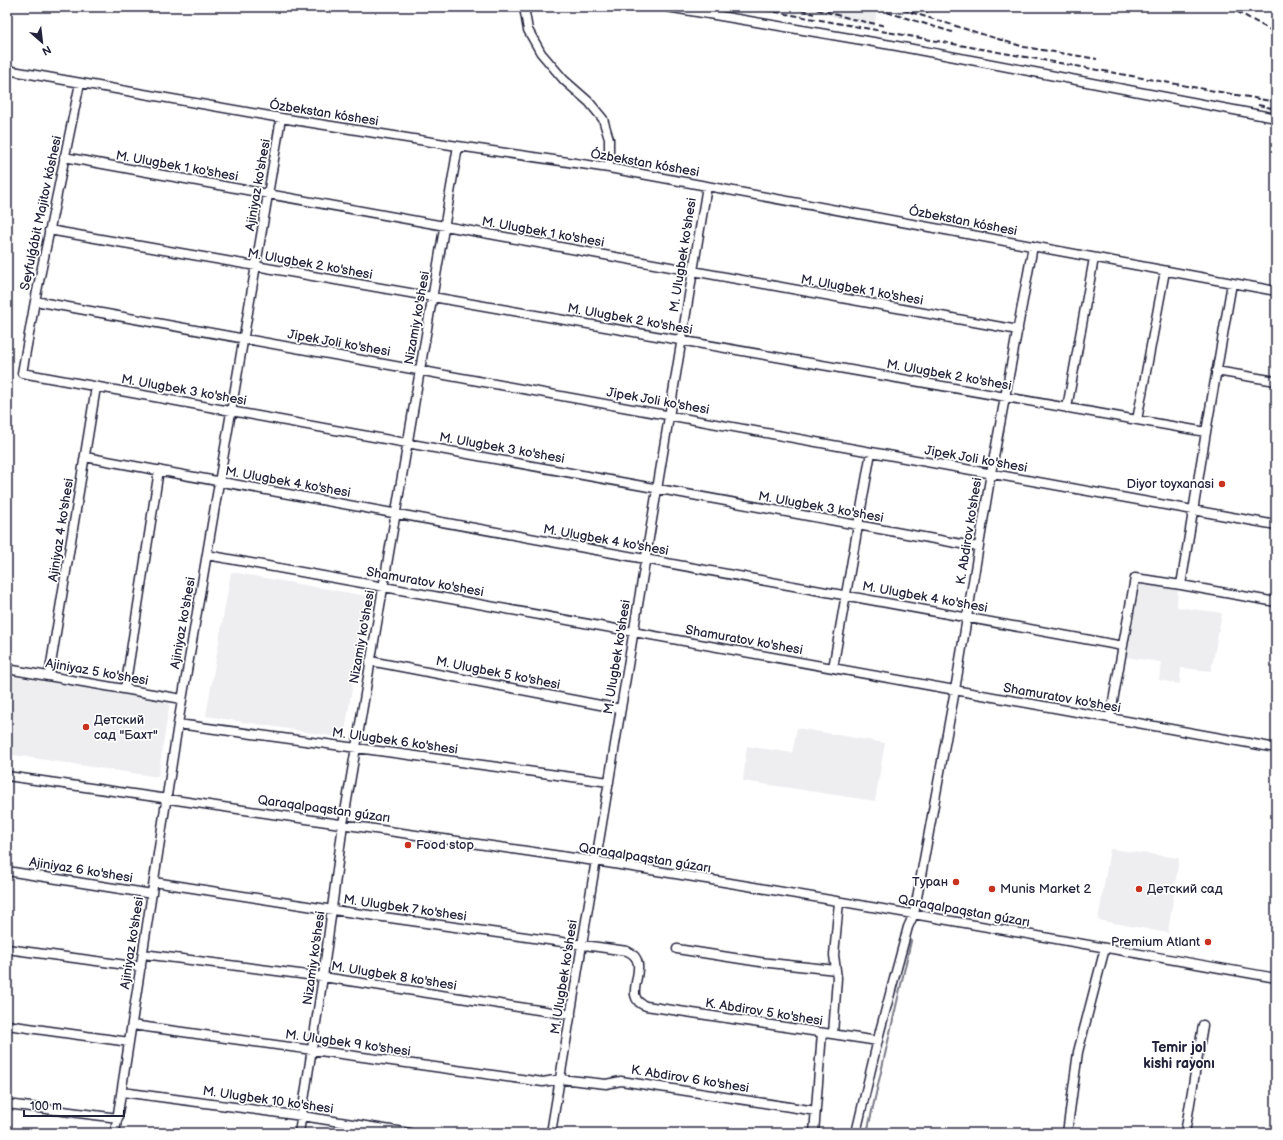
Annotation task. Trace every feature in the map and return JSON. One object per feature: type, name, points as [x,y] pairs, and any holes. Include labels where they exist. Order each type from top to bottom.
[{"type":"street","points":[[524,7],[528,30],[541,53],[564,80],[589,102],[603,119],[609,139],[609,168]]},
{"type":"street","points":[[667,7],[905,47],[1276,118]]},
{"type":"street","name":"Ózbekstan kóshesi","points":[[7,70],[281,118],[609,168],[1276,291]]},
{"type":"street","name":"Seyfulǵábit Majitov kóshesi","points":[[22,373],[49,230],[80,82]]},
{"type":"street","name":"Ajiniyaz ko'shesi","points":[[116,1133],[182,699],[281,118]]},
{"type":"street","name":"Nizamiy ko'shesi","points":[[299,1133],[333,910],[343,824],[458,146]]},
{"type":"street","name":"M. Ulugbek 1 ko'shesi","points":[[64,158],[1018,330]]},
{"type":"street","name":"M. Ulugbek ko'shesi","points":[[551,1133],[707,186]]},
{"type":"street","name":"M. Ulugbek 2 ko'shesi","points":[[49,230],[1206,432]]},
{"type":"street","name":"K. Abdirov ko'shesi","points":[[856,1133],[908,926],[914,914],[955,690],[991,473],[1033,246]]},
{"type":"street","points":[[1067,408],[1094,258]]},
{"type":"street","points":[[1137,420],[1165,271]]},
{"type":"street","points":[[1181,585],[1232,283]]},
{"type":"street","name":"Jipek Joli ko'shesi","points":[[35,301],[1276,525]]},
{"type":"street","points":[[1216,371],[1276,381]]},
{"type":"street","name":"M. Ulugbek 3 ko'shesi","points":[[22,373],[978,547]]},
{"type":"street","name":"Ajiniyaz 4 ko'shesi","points":[[49,676],[96,387]]},
{"type":"street","points":[[833,668],[872,452]]},
{"type":"street","name":"M. Ulugbek 4 ko'shesi","points":[[85,457],[1123,646]]},
{"type":"street","points":[[125,689],[159,470]]},
{"type":"street","name":"Shamuratov ko'shesi","points":[[207,555],[1276,748]]},
{"type":"street","points":[[1110,718],[1135,578],[1276,602]]},
{"type":"street","name":"M. Ulugbek 5 ko'shesi","points":[[370,661],[621,709]]},
{"type":"street","name":"Ajiniyaz 5 ko'shesi","points":[[7,669],[182,699]]},
{"type":"street","name":"M. Ulugbek 6 ko'shesi","points":[[178,724],[609,782]]},
{"type":"street","name":"Qaraqalpaqstan gúzarı","points":[[7,776],[595,861],[914,914],[1276,978]]},
{"type":"street","name":"Ajiniyaz 6 ko'shesi","points":[[7,871],[152,894]]},
{"type":"street","name":"M. Ulugbek 7 ko'shesi","points":[[154,882],[333,910],[627,951],[637,958],[639,964],[635,997],[640,1004],[646,1006]]},
{"type":"street","points":[[833,1034],[836,992],[834,955],[839,902]]},
{"type":"street","points":[[1066,1133],[1078,1052],[1105,948]]},
{"type":"street","points":[[7,949],[141,967]]},
{"type":"street","points":[[677,949],[760,962],[836,970]]},
{"type":"street","name":"M. Ulugbek 8 ko'shesi","points":[[143,954],[323,977],[570,1015]]},
{"type":"street","name":"K. Abdirov 5 ko'shesi","points":[[646,1006],[878,1041]]},
{"type":"street","points":[[7,1025],[129,1042]]},
{"type":"street","name":"M. Ulugbek 9 ko'shesi","points":[[132,1025],[543,1082],[560,1079]]},
{"type":"street","points":[[1185,1133],[1203,1025]]},
{"type":"street","points":[[814,1133],[822,1033]]},
{"type":"street","name":"K. Abdirov 6 ko'shesi","points":[[560,1079],[606,1084],[621,1080],[816,1111]]},
{"type":"street","name":"M. Ulugbek 10 ko'shesi","points":[[122,1092],[302,1116],[410,1133]]},
{"type":"street","points":[[7,1104],[118,1118]]},
{"type":"shaded area","points":[[798,7],[878,7],[874,27]]},
{"type":"shaded area","points":[[231,572],[367,596],[344,738],[206,716]]},
{"type":"shaded area","points":[[1137,583],[1178,589],[1177,607],[1222,613],[1211,671],[1181,668],[1180,684],[1159,680],[1161,662],[1125,657]]},
{"type":"shaded area","name":"Детский сад \"Бахт\"","points":[[7,676],[170,700],[158,777],[7,754]]},
{"type":"shaded area","points":[[797,728],[885,743],[875,801],[743,781],[747,746],[792,753]]},
{"type":"shaded area","name":"Детский сад","points":[[1110,849],[1179,858],[1168,933],[1098,920]]},
{"type":"waterway","points":[[867,1133],[911,941]]},
{"type":"railway","points":[[748,7],[1276,102]]},
{"type":"railway","points":[[793,7],[814,14]]},
{"type":"railway","points":[[808,7],[852,19],[886,26]]},
{"type":"railway","points":[[870,7],[952,32]]},
{"type":"railway","points":[[894,7],[1024,47],[1097,59]]},
{"type":"railway","points":[[918,7],[928,12]]},
{"type":"railway","points":[[1229,7],[1276,33]]},
{"type":"railway","points":[[1258,105],[1276,109]]},
{"type":"place","name":"Diyor toyxanasi","points":[[1222,484]]},
{"type":"place","name":"Детский сад \"Бахт\"","points":[[86,727]]},
{"type":"place","name":"Food stop","points":[[408,845]]},
{"type":"place","name":"Туран","points":[[956,882]]},
{"type":"place","name":"Munis Market 2","points":[[992,889]]},
{"type":"place","name":"Детский сад","points":[[1139,889]]},
{"type":"place","name":"Premium Atlant","points":[[1208,942]]},
{"type":"district","name":"Temir jol kishi rayonı","points":[[1179,1056]]}]
